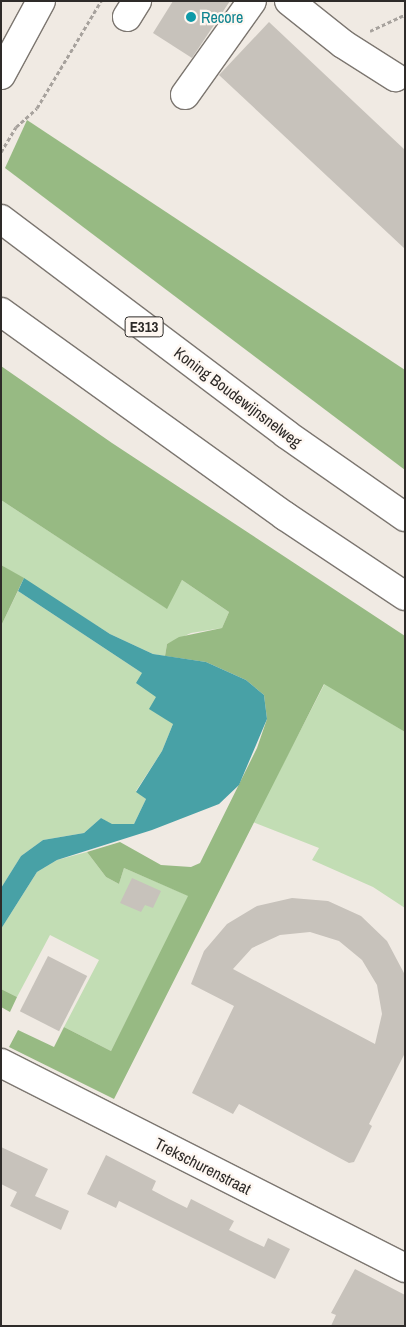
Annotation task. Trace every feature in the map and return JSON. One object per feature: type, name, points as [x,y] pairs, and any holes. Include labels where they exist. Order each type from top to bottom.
[{"type":"main road","points":[[1,75],[41,1]]},
{"type":"main road","points":[[185,95],[252,1]]},
{"type":"main road","points":[[289,1],[342,44],[395,78]]},
{"type":"main road","name":"Koning Boudewijnsnelweg","points":[[2,220],[286,434],[405,517]]},
{"type":"main road","points":[[1,312],[285,516],[405,596]]},
{"type":"main road","name":"Trekschurenstraat","points":[[1,1064],[405,1268]]},
{"type":"path","points":[[1,152],[16,127],[37,108],[101,1]]},
{"type":"path","points":[[342,44],[405,15]]},
{"type":"green space","points":[[27,120],[405,370],[405,470],[5,168]]},
{"type":"green space","points":[[1,366],[112,443],[405,636],[405,732],[324,684],[114,1099],[9,1047],[18,1030],[54,1047],[64,1027],[111,1051],[188,896],[124,868],[119,884],[106,877],[87,852],[120,842],[161,865],[191,867],[200,863],[257,748],[267,719],[264,695],[246,680],[206,662],[165,656],[167,644],[179,637],[222,628],[229,612],[182,580],[167,609],[1,500]]},
{"type":"green space","points":[[1,500],[166,608],[182,580],[229,612],[222,628],[191,633],[167,644],[165,656],[153,654],[110,634],[1,565]]},
{"type":"green space","points":[[1,565],[24,578],[1,626]]},
{"type":"green space","points":[[18,591],[142,673],[173,724],[162,751],[136,791],[146,799],[134,824],[112,825],[101,818],[84,833],[43,840],[21,856],[1,888],[1,626]]},
{"type":"green space","points":[[325,683],[405,732],[405,908],[373,887],[312,860],[319,848],[253,822]]},
{"type":"green space","points":[[87,852],[106,877],[119,884],[124,868],[189,896],[111,1051],[64,1027],[99,960],[50,935],[17,997],[1,989],[1,929],[37,872],[57,860]]},
{"type":"green space","points":[[1,989],[17,997],[10,1012],[1,1007]]},
{"type":"water","points":[[24,578],[110,634],[153,654],[206,662],[246,680],[264,695],[267,719],[239,785],[219,804],[152,830],[57,860],[37,872],[1,929],[1,888],[21,856],[43,840],[84,833],[101,818],[112,824],[134,824],[146,799],[136,792],[162,751],[173,724],[149,709],[156,697],[136,683],[142,673],[18,591]]},
{"type":"building","name":"Recore","points":[[173,1],[230,1],[192,58],[153,33]]},
{"type":"building","points":[[269,22],[405,150],[405,249],[219,75]]},
{"type":"building","points":[[132,878],[161,891],[153,908],[145,905],[141,912],[120,903]]},
{"type":"building","points":[[292,898],[328,901],[361,916],[387,941],[405,975],[405,1053],[369,1124],[372,1126],[354,1162],[349,1163],[239,1104],[233,1114],[192,1093],[234,1006],[191,984],[204,951],[227,924],[257,906]],"holes":[[[310,932],[339,941],[362,960],[377,985],[382,1014],[375,1044],[233,969],[252,948],[280,935]]]},
{"type":"building","points":[[48,956],[87,976],[59,1031],[20,1011]]},
{"type":"building","points":[[1,1147],[48,1169],[35,1196],[69,1211],[61,1230],[10,1206],[17,1192],[1,1184]]},
{"type":"building","points":[[106,1155],[156,1181],[152,1190],[169,1199],[187,1208],[191,1199],[234,1221],[229,1230],[264,1247],[268,1238],[290,1249],[275,1279],[119,1201],[116,1208],[87,1194]]},
{"type":"building","points":[[355,1269],[405,1295],[405,1326],[331,1326],[336,1315],[331,1313]]},
{"type":"place","name":"Recore","points":[[191,17]]}]
